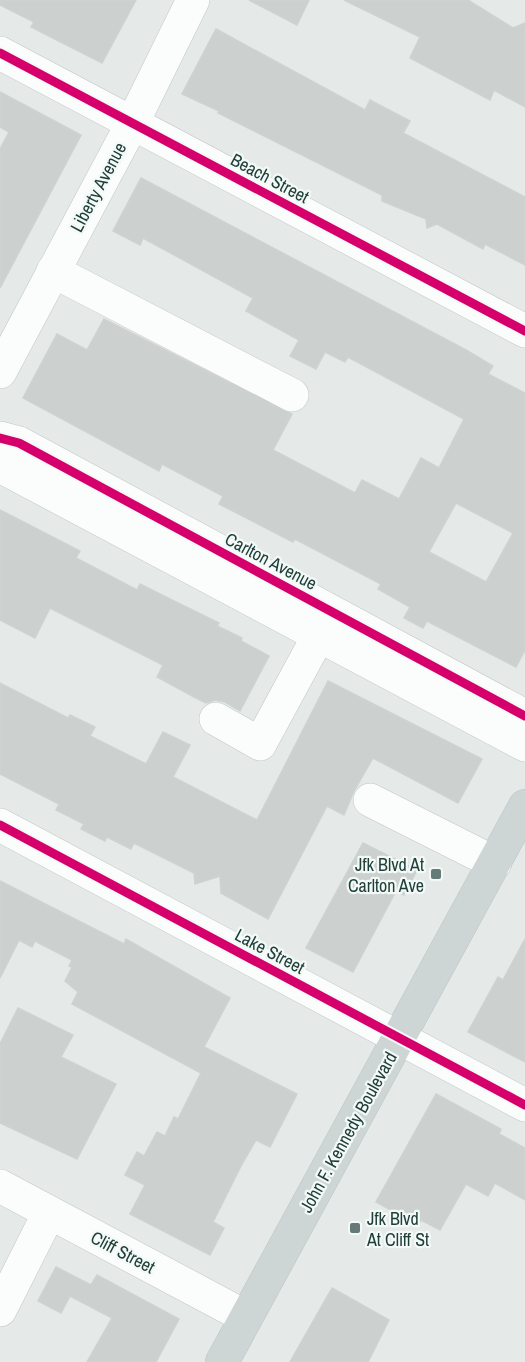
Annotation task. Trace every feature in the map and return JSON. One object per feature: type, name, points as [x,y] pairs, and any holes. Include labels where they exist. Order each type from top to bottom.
[{"type":"main road","name":"John F. Kennedy Boulevard","points":[[222,1362],[525,806]]},
{"type":"street","name":"Liberty Avenue","points":[[0,372],[132,124],[193,0]]},
{"type":"street","name":"Beach Street","points":[[0,53],[525,331]]},
{"type":"street","points":[[53,271],[292,394]]},
{"type":"street","name":"Carlton Avenue","points":[[0,438],[19,443],[200,556],[319,635],[391,659],[525,716]]},
{"type":"street","name":"Carlton Avenue","points":[[0,466],[200,556],[391,659],[525,745]]},
{"type":"street","points":[[216,719],[260,744],[319,635]]},
{"type":"street","points":[[369,800],[495,862]]},
{"type":"street","name":"Lake Street","points":[[0,825],[525,1105]]},
{"type":"street","name":"Cliff Street","points":[[0,1186],[246,1317]]},
{"type":"street","points":[[0,1310],[49,1212]]},
{"type":"building","points":[[0,0],[136,0],[102,63],[31,27],[34,22],[0,5]]},
{"type":"building","points":[[249,0],[309,0],[297,25]]},
{"type":"building","points":[[344,0],[468,0],[513,28],[525,23],[525,107],[494,90],[490,100],[410,58],[420,37]]},
{"type":"building","points":[[216,29],[365,110],[370,100],[410,121],[403,133],[525,197],[525,265],[485,244],[483,249],[437,224],[427,228],[426,219],[382,201],[382,195],[182,94]]},
{"type":"building","points":[[0,92],[81,135],[0,288],[0,149],[9,132],[0,127]]},
{"type":"building","points":[[141,178],[466,350],[493,366],[488,374],[525,393],[525,650],[516,667],[427,621],[423,628],[404,618],[410,607],[378,589],[381,584],[295,539],[293,542],[219,504],[223,496],[162,464],[159,471],[23,398],[57,334],[87,350],[104,319],[292,414],[273,450],[355,493],[362,480],[399,499],[421,458],[439,468],[464,419],[348,357],[345,362],[325,352],[316,369],[290,356],[299,340],[246,311],[253,298],[143,238],[140,245],[113,231]],"holes":[[[456,503],[513,533],[486,582],[429,552]]]},
{"type":"building","points":[[0,510],[80,551],[76,558],[137,590],[140,584],[219,623],[217,626],[242,638],[241,641],[269,656],[240,711],[225,702],[215,700],[206,703],[157,677],[163,665],[50,608],[35,638],[0,620]]},
{"type":"building","points":[[328,681],[482,759],[458,803],[373,758],[354,791],[344,815],[327,806],[268,919],[221,893],[220,876],[195,884],[194,873],[134,843],[131,849],[107,837],[105,841],[81,829],[84,824],[56,810],[59,804],[0,774],[0,683],[68,718],[70,715],[95,727],[90,736],[146,764],[163,732],[190,745],[173,777],[257,820]]},
{"type":"building","points":[[363,843],[417,870],[404,895],[396,891],[353,972],[306,948]]},
{"type":"building","points":[[0,881],[124,944],[126,939],[230,998],[204,1047],[297,1094],[270,1147],[256,1140],[241,1166],[213,1222],[224,1228],[210,1255],[130,1214],[145,1185],[125,1175],[137,1152],[144,1156],[157,1132],[165,1136],[174,1117],[178,1119],[201,1073],[72,1004],[78,992],[65,981],[72,967],[69,966],[72,960],[35,941],[32,947],[19,940],[0,978]]},
{"type":"building","points":[[525,939],[525,1062],[468,1032],[498,977],[503,980]]},
{"type":"building","points":[[18,1008],[73,1035],[61,1057],[116,1084],[77,1159],[0,1123],[0,1044]]},
{"type":"building","points":[[436,1094],[501,1129],[499,1134],[525,1148],[525,1200],[495,1183],[488,1196],[466,1184],[440,1230],[421,1220],[418,1225],[376,1202]]},
{"type":"building","points":[[56,1267],[91,1285],[97,1275],[179,1319],[156,1362],[87,1362],[112,1318],[70,1296],[61,1313],[38,1301]]},
{"type":"building","points":[[332,1288],[389,1320],[368,1362],[290,1362]]},
{"type":"cycle path","points":[[0,53],[525,331]]},
{"type":"cycle path","points":[[0,438],[19,443],[525,716]]},
{"type":"cycle path","points":[[0,825],[525,1105]]},
{"type":"place","name":"Jfk Blvd At Carlton Ave","points":[[436,874]]},
{"type":"place","name":"Jfk Blvd At Cliff St","points":[[355,1228]]}]
